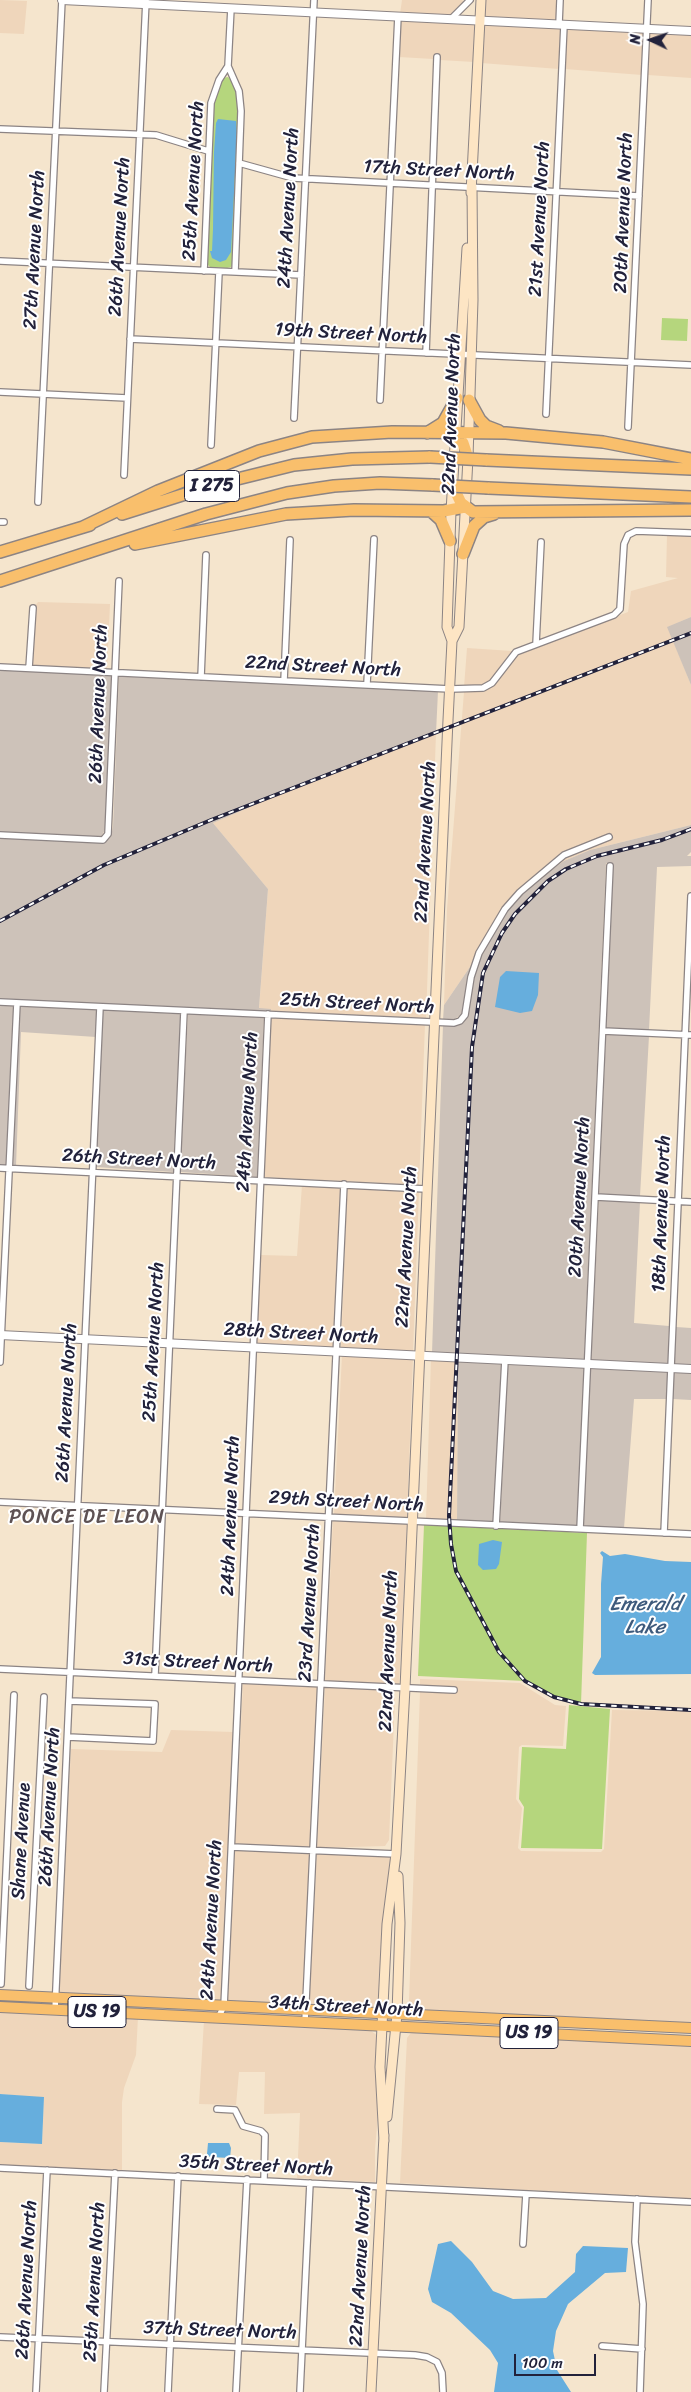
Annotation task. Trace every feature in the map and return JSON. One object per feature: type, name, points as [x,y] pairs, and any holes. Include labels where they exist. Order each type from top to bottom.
[{"type":"highway","points":[[427,433],[443,423],[457,398]]},
{"type":"highway","points":[[469,400],[476,414],[486,426],[506,433]]},
{"type":"highway","points":[[83,527],[158,491],[259,451],[312,437],[340,434],[506,433],[603,442],[691,459]]},
{"type":"highway","points":[[455,434],[463,443],[468,458]]},
{"type":"highway","name":"I 275","points":[[0,552],[217,484],[294,465],[352,459],[430,457],[691,470]]},
{"type":"highway","name":"I 275","points":[[0,581],[230,507],[287,492],[334,486],[380,483],[691,497]]},
{"type":"highway","points":[[452,484],[457,498],[465,507],[473,512],[691,510]]},
{"type":"highway","points":[[96,551],[286,514],[354,510],[431,512],[451,511],[465,507]]},
{"type":"highway","points":[[431,512],[441,520],[450,541]]},
{"type":"highway","points":[[463,554],[474,526],[484,517],[500,513]]},
{"type":"highway","name":"34th Street North","points":[[0,1990],[56,1998],[691,2028]]},
{"type":"highway","name":"34th Street North","points":[[0,2007],[691,2041]]},
{"type":"highway","points":[[517,2032],[521,2020]]},
{"type":"main road","name":"22nd Avenue North","points":[[384,2141],[380,2067],[388,1924],[396,1854],[405,1688],[411,1521],[452,642],[447,627],[452,484],[472,187],[480,0]]},
{"type":"main road","name":"22nd Avenue North","points":[[452,642],[459,627],[468,458],[473,300],[472,187]]},
{"type":"main road","name":"22nd Avenue North","points":[[371,2392],[384,2141],[393,2070],[397,2014],[400,1923],[396,1854]]},
{"type":"street","points":[[62,0],[146,2],[691,31]]},
{"type":"street","name":"27th Avenue North","points":[[38,502],[62,0]]},
{"type":"street","name":"24th Avenue North","points":[[294,418],[314,0]]},
{"type":"street","name":"21st Avenue North","points":[[546,414],[562,24],[560,0]]},
{"type":"street","name":"20th Avenue North","points":[[628,427],[648,0]]},
{"type":"street","points":[[451,19],[468,1]]},
{"type":"street","name":"26th Avenue North","points":[[124,475],[146,2]]},
{"type":"street","name":"25th Avenue North","points":[[204,271],[211,103],[219,80],[228,66],[231,8]]},
{"type":"street","points":[[380,400],[398,16]]},
{"type":"street","points":[[426,353],[437,58]]},
{"type":"street","name":"25th Avenue North","points":[[228,66],[236,81],[240,100],[240,163],[235,272]]},
{"type":"street","points":[[0,129],[163,136],[208,151]]},
{"type":"street","name":"17th Street North","points":[[240,163],[279,175],[305,178],[639,196]]},
{"type":"street","points":[[0,261],[301,276]]},
{"type":"street","name":"25th Avenue North","points":[[211,445],[219,272]]},
{"type":"street","name":"19th Street North","points":[[130,339],[691,365]]},
{"type":"street","points":[[0,392],[128,398]]},
{"type":"street","name":"22nd Street North","points":[[0,667],[477,689],[492,683],[516,652],[614,615],[620,609],[624,544],[628,535],[636,531],[691,533]]},
{"type":"street","points":[[366,684],[374,539]]},
{"type":"street","points":[[284,680],[290,540]]},
{"type":"street","points":[[536,644],[541,542]]},
{"type":"street","points":[[201,677],[206,555]]},
{"type":"street","name":"26th Avenue North","points":[[0,835],[103,840],[110,828],[119,581]]},
{"type":"street","points":[[28,668],[33,608]]},
{"type":"street","name":"25th Street North","points":[[0,1002],[454,1023],[460,1021],[465,1015],[471,977],[479,953],[505,909],[520,892],[564,855],[610,837]]},
{"type":"street","name":"20th Avenue North","points":[[580,1529],[610,866]]},
{"type":"street","name":"18th Avenue North","points":[[664,1533],[678,1201],[688,1035],[691,896]]},
{"type":"street","points":[[0,1362],[17,1003]]},
{"type":"street","name":"26th Avenue North","points":[[55,2010],[100,1006]]},
{"type":"street","name":"25th Avenue North","points":[[155,1675],[184,1011]]},
{"type":"street","name":"24th Avenue North","points":[[218,2018],[224,2006],[232,1847],[252,1348],[268,1014]]},
{"type":"street","points":[[603,1031],[688,1035]]},
{"type":"street","name":"26th Street North","points":[[0,1168],[426,1188]]},
{"type":"street","name":"23rd Avenue North","points":[[306,2022],[344,1184]]},
{"type":"street","points":[[596,1197],[691,1202]]},
{"type":"street","name":"28th Street North","points":[[1,1335],[691,1369]]},
{"type":"street","points":[[496,1526],[505,1360]]},
{"type":"street","name":"29th Street North","points":[[0,1502],[691,1534]]},
{"type":"street","name":"31st Street North","points":[[0,1669],[454,1690]]},
{"type":"street","points":[[0,1990],[14,1695]]},
{"type":"street","name":"Shane Avenue","points":[[29,1986],[44,1697]]},
{"type":"street","points":[[68,1737],[153,1741],[156,1704],[69,1701]]},
{"type":"street","points":[[232,1847],[396,1854]]},
{"type":"street","points":[[139,2014],[140,2002]]},
{"type":"street","points":[[216,2109],[235,2110],[243,2126],[261,2131],[265,2136],[264,2180]]},
{"type":"street","name":"35th Street North","points":[[0,2168],[691,2202]]},
{"type":"street","name":"26th Avenue North","points":[[36,2392],[47,2170]]},
{"type":"street","name":"25th Avenue North","points":[[104,2392],[115,2174]]},
{"type":"street","points":[[168,2392],[178,2176]]},
{"type":"street","points":[[236,2392],[247,2180]]},
{"type":"street","points":[[300,2392],[310,2183]]},
{"type":"street","points":[[523,2244],[526,2194]]},
{"type":"street","points":[[637,2200],[635,2242],[640,2267],[643,2304],[640,2392]]},
{"type":"street","name":"37th Street North","points":[[0,2337],[415,2355],[427,2357],[437,2362],[442,2373],[443,2392]]},
{"type":"street","points":[[602,2346],[642,2349]]},
{"type":"shaded area","points":[[0,0],[27,1],[24,34],[0,33]]},
{"type":"shaded area","points":[[402,0],[462,0],[464,2],[450,16],[400,14]]},
{"type":"shaded area","points":[[484,0],[557,0],[556,21],[483,18]]},
{"type":"shaded area","points":[[401,19],[476,23],[474,62],[440,60],[440,55],[434,55],[433,59],[399,57]]},
{"type":"shaded area","points":[[483,24],[561,27],[559,69],[481,63]]},
{"type":"shaded area","points":[[567,28],[644,31],[642,75],[565,69]]},
{"type":"shaded area","points":[[650,32],[691,34],[691,78],[648,75]]},
{"type":"shaded area","points":[[667,535],[691,536],[691,617],[668,627],[691,685],[691,825],[590,850],[564,861],[544,875],[566,857],[613,838],[611,834],[562,852],[517,890],[503,907],[476,951],[472,964],[444,1005],[447,909],[464,692],[483,691],[494,686],[518,654],[628,612],[631,591],[678,578],[666,577]]},
{"type":"shaded area","points":[[38,602],[110,604],[107,672],[30,668],[33,608]]},
{"type":"shaded area","points":[[691,617],[691,685],[667,627]]},
{"type":"shaded area","points":[[467,648],[513,651],[490,681],[482,685],[464,687]]},
{"type":"shaded area","points":[[0,670],[112,675],[106,828],[101,837],[0,832]]},
{"type":"shaded area","points":[[119,675],[438,691],[436,733],[329,773],[213,823],[268,889],[259,1008],[271,1009],[271,1012],[0,999],[0,838],[103,843],[111,836],[113,827]]},
{"type":"shaded area","points":[[436,733],[426,1019],[271,1012],[271,1009],[259,1009],[268,889],[213,823],[329,773]]},
{"type":"shaded area","points":[[691,825],[691,852],[687,856],[691,856],[691,866],[657,867],[649,1030],[606,1028],[613,864],[606,863],[584,1361],[432,1353],[443,1025],[461,1024],[468,1017],[474,978],[482,954],[508,910],[544,875],[564,861],[590,850]]},
{"type":"shaded area","points":[[472,964],[462,1014],[453,1020],[443,1020],[444,1005]]},
{"type":"shaded area","points":[[0,1005],[14,1006],[6,1165],[0,1165]]},
{"type":"shaded area","points":[[20,1006],[97,1009],[96,1037],[21,1032],[16,1166],[13,1166]]},
{"type":"shaded area","points":[[103,1010],[181,1014],[173,1172],[96,1167]]},
{"type":"shaded area","points":[[188,1014],[264,1017],[257,1177],[180,1172]]},
{"type":"shaded area","points":[[271,1017],[425,1024],[419,1185],[264,1177]]},
{"type":"shaded area","points":[[606,1034],[649,1036],[640,1196],[599,1194]]},
{"type":"shaded area","points":[[302,1185],[341,1187],[334,1349],[256,1344],[261,1255],[297,1256]]},
{"type":"shaded area","points":[[347,1187],[419,1191],[413,1353],[341,1349]]},
{"type":"shaded area","points":[[599,1200],[640,1202],[634,1323],[669,1326],[668,1365],[591,1361]]},
{"type":"shaded area","points":[[676,1327],[691,1328],[691,1366],[674,1365]]},
{"type":"shaded area","points":[[342,1355],[413,1358],[407,1518],[334,1514]]},
{"type":"shaded area","points":[[431,1359],[458,1360],[457,1520],[426,1519]]},
{"type":"shaded area","points":[[458,1360],[502,1363],[493,1523],[457,1521]]},
{"type":"shaded area","points":[[508,1363],[584,1367],[577,1526],[500,1523]]},
{"type":"shaded area","points":[[590,1367],[668,1371],[666,1399],[634,1399],[624,1528],[583,1527]]},
{"type":"shaded area","points":[[674,1371],[691,1372],[691,1400],[673,1399]]},
{"type":"shaded area","points":[[333,1520],[407,1524],[399,1685],[325,1681]]},
{"type":"shaded area","points":[[420,1679],[520,1683],[555,1705],[566,1706],[563,1746],[522,1745],[519,1747],[516,1799],[522,1808],[518,1848],[521,1851],[601,1852],[604,1849],[612,1710],[691,1711],[691,2025],[421,2011],[409,2001],[420,1692],[457,1693],[458,1688],[420,1686]]},
{"type":"shaded area","points":[[243,1684],[318,1686],[311,1848],[235,1845]]},
{"type":"shaded area","points":[[325,1687],[382,1690],[392,1693],[395,1698],[389,1840],[385,1846],[317,1848]]},
{"type":"shaded area","points":[[171,1730],[233,1732],[221,2001],[59,1992],[71,1749],[162,1752]]},
{"type":"shaded area","points":[[235,1850],[310,1854],[303,2005],[227,2001]]},
{"type":"shaded area","points":[[317,1854],[391,1856],[380,2007],[309,2005]]},
{"type":"shaded area","points":[[0,2010],[138,2017],[136,2055],[124,2088],[122,2102],[122,2171],[0,2165],[0,2142],[42,2144],[44,2098],[0,2094]]},
{"type":"shaded area","points":[[204,2020],[367,2028],[378,2036],[379,2104],[375,2149],[375,2182],[297,2178],[300,2113],[264,2114],[265,2072],[239,2072],[236,2105],[199,2104]]},
{"type":"shaded area","points":[[413,2030],[691,2044],[691,2199],[400,2183],[407,2038]]},
{"type":"green space","points":[[228,77],[235,85],[239,104],[233,263],[231,267],[227,268],[210,267],[206,263],[214,105],[223,78]]},
{"type":"green space","points":[[662,318],[688,319],[687,341],[661,340]]},
{"type":"green space","points":[[424,1525],[587,1533],[581,1704],[554,1697],[525,1681],[418,1676]]},
{"type":"green space","points":[[569,1705],[610,1709],[602,1849],[521,1848],[524,1807],[519,1799],[522,1747],[566,1749]]},
{"type":"water","points":[[218,119],[236,121],[237,133],[231,252],[226,260],[220,262],[212,258],[210,251],[212,251],[213,229],[214,152],[216,123]]},
{"type":"water","points":[[506,971],[539,973],[538,995],[532,1011],[520,1013],[495,1007],[500,977]]},
{"type":"water","points":[[493,1540],[502,1542],[499,1564],[496,1569],[483,1570],[478,1565],[479,1544]]},
{"type":"water","name":"Emerald Lake","points":[[602,1551],[610,1556],[625,1554],[665,1561],[691,1562],[691,1674],[595,1675],[592,1673],[601,1657],[603,1557],[600,1553]]},
{"type":"water","points":[[0,2094],[44,2097],[42,2144],[0,2142]]},
{"type":"water","points":[[208,2143],[229,2143],[231,2148],[230,2158],[210,2157],[207,2154]]},
{"type":"water","points":[[451,2241],[472,2262],[493,2291],[513,2299],[546,2298],[575,2272],[576,2254],[583,2246],[628,2248],[626,2272],[605,2273],[568,2304],[556,2331],[553,2351],[557,2370],[571,2392],[494,2392],[498,2363],[490,2350],[451,2313],[432,2302],[428,2289],[438,2244]]},
{"type":"railway","points":[[0,921],[104,865],[211,820],[691,633]]},
{"type":"railway","points":[[691,829],[662,840],[597,856],[566,869],[548,881],[515,914],[502,933],[483,973],[472,1047],[449,1516],[451,1544],[456,1571],[499,1652],[525,1681],[554,1697],[581,1704],[691,1710]]},
{"type":"district","name":"PONCE DE LEON","points":[[87,1518]]}]
